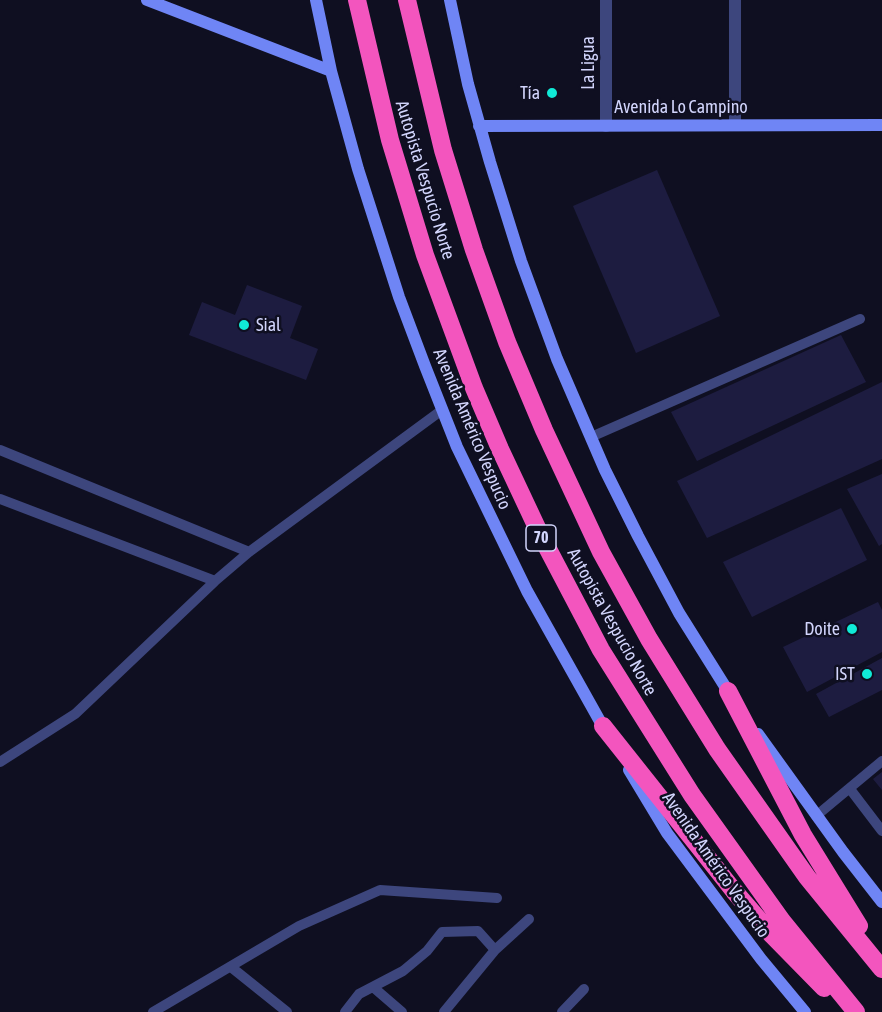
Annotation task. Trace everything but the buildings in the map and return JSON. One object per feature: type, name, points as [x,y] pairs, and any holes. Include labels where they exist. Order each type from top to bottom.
[{"type":"highway","name":"Autopista Vespucio Norte","points":[[357,0],[390,140],[425,255],[471,379],[538,532],[601,650],[692,795],[782,921],[856,1012]]},
{"type":"highway","name":"Autopista Vespucio Norte","points":[[406,0],[443,150],[495,311],[544,430],[601,552],[649,639],[723,757],[807,877],[882,969]]},
{"type":"highway","points":[[728,691],[803,835],[882,960]]},
{"type":"highway","points":[[603,726],[734,891],[772,935],[849,1012]]},
{"type":"main road","points":[[147,0],[331,71]]},
{"type":"main road","name":"Avenida Américo Vespucio","points":[[316,0],[331,71],[388,263],[412,335],[458,447],[526,591],[667,833],[761,960],[805,1012]]},
{"type":"main road","points":[[450,0],[479,126],[538,310],[591,437],[638,536],[663,584],[728,691],[816,816],[882,902]]},
{"type":"main road","name":"Avenida Lo Campino","points":[[479,126],[882,125]]},
{"type":"street","name":"La Ligua","points":[[606,0],[606,126]]},
{"type":"street","points":[[735,0],[735,125]]},
{"type":"lane","points":[[591,437],[860,320]]},
{"type":"lane","points":[[0,762],[75,714],[215,581],[249,552],[442,410]]},
{"type":"lane","points":[[0,450],[249,552]]},
{"type":"lane","points":[[0,500],[215,581]]},
{"type":"lane","points":[[816,816],[882,761]]},
{"type":"lane","points":[[850,789],[882,831]]},
{"type":"lane","points":[[153,1012],[299,926],[380,890],[497,898]]},
{"type":"lane","points":[[444,1012],[495,950],[529,919]]},
{"type":"lane","points":[[345,1012],[359,994],[404,971],[427,951],[442,932],[478,931],[495,950]]},
{"type":"lane","points":[[231,967],[287,1012]]},
{"type":"lane","points":[[373,987],[402,1012]]},
{"type":"lane","points":[[562,1012],[584,988]]},
{"type":"place","name":"Tía","points":[[552,93]]},
{"type":"place","name":"Sial","points":[[244,325]]},
{"type":"place","name":"Doite","points":[[852,629]]},
{"type":"place","name":"IST","points":[[867,674]]}]
